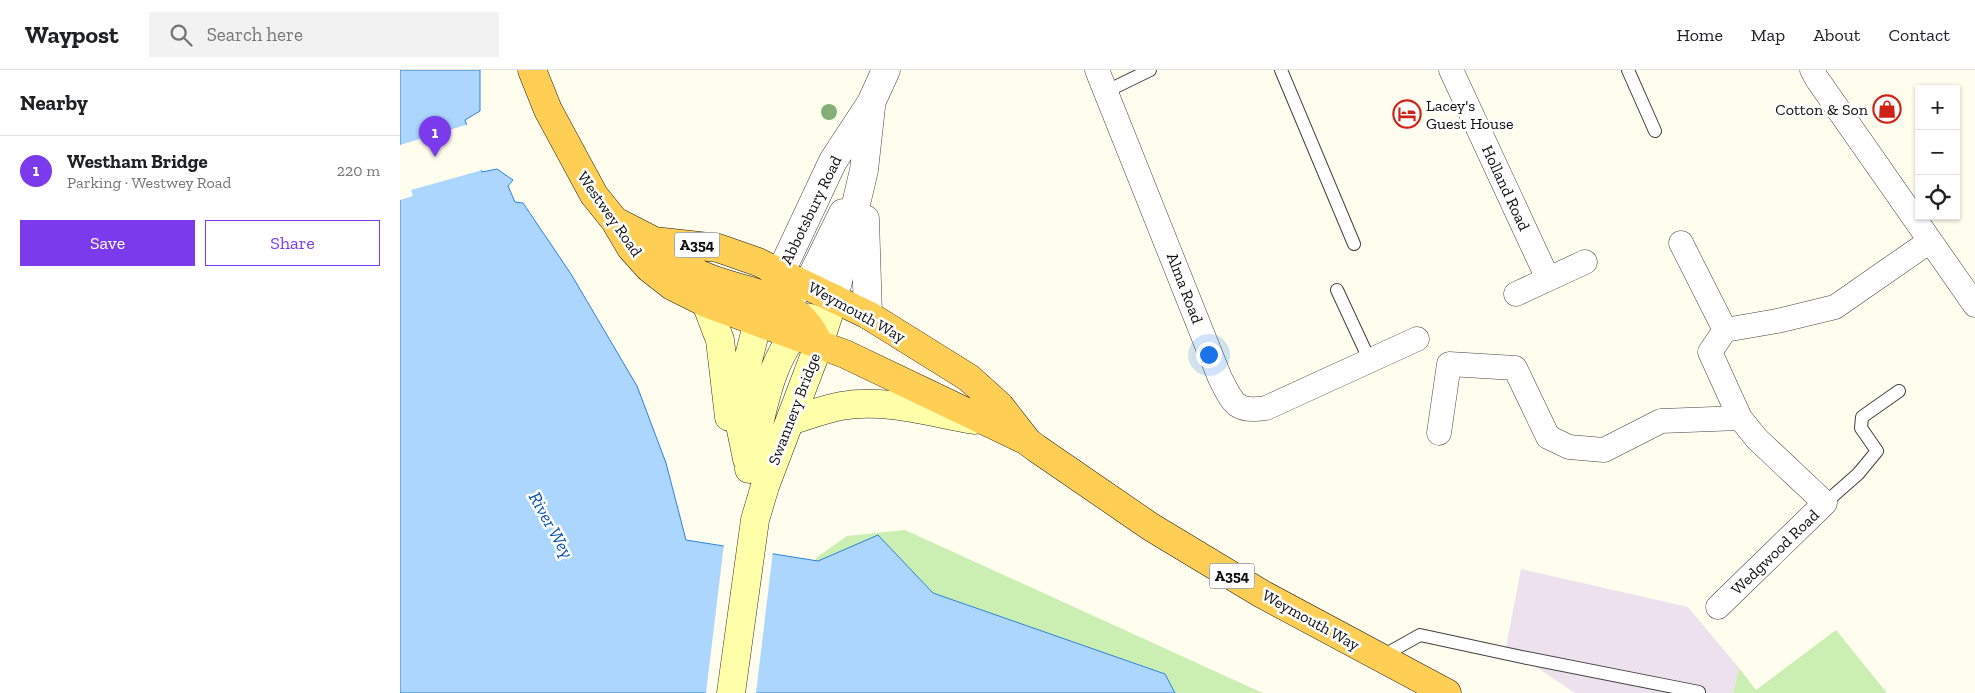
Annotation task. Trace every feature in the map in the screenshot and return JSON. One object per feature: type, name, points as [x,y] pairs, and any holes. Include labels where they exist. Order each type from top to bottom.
[{"type":"highway","name":"Westwey Road","points":[[532,70],[548,110],[577,166],[594,194],[615,220],[631,248],[649,268],[672,286],[706,303],[770,307],[817,322]]},
{"type":"highway","name":"Weymouth Way","points":[[615,220],[637,234],[654,241],[698,273],[770,307]]},
{"type":"highway","name":"Weymouth Way","points":[[654,241],[718,248],[780,271],[807,284],[817,322],[886,373],[1028,442],[1062,468],[1152,528],[1262,594],[1379,658],[1448,693]]},
{"type":"highway","name":"Weymouth Way","points":[[817,322],[863,313],[969,378],[1000,406],[1028,442]]},
{"type":"main road","points":[[706,303],[720,340],[729,418],[754,495]]},
{"type":"main road","name":"Swannery Bridge","points":[[731,693],[754,495],[740,425],[741,388],[770,307]]},
{"type":"main road","name":"Swannery Bridge","points":[[754,495],[790,421],[817,322]]},
{"type":"main road","points":[[754,495],[779,359],[817,322]]},
{"type":"main road","points":[[790,421],[824,410],[860,404],[904,407],[982,421]]},
{"type":"street","name":"Abbotsbury Road","points":[[770,307],[780,271],[832,161],[871,103],[886,70]]},
{"type":"street","name":"Alma Road","points":[[1097,70],[1220,378],[1233,403],[1249,410],[1266,408],[1417,339]]},
{"type":"street","name":"Holland Road","points":[[1451,70],[1548,279]]},
{"type":"street","points":[[1821,73],[1930,241],[1975,305]]},
{"type":"street","name":"Abbotsbury Road","points":[[817,322],[864,170],[871,103]]},
{"type":"street","points":[[770,307],[807,284],[819,264],[864,170]]},
{"type":"street","points":[[863,313],[865,253],[864,170]]},
{"type":"street","points":[[1681,242],[1726,330],[1777,321],[1835,307],[1930,241]]},
{"type":"street","points":[[1516,294],[1585,262]]},
{"type":"street","name":"Wedgwood Road","points":[[1718,607],[1825,503],[1757,439],[1740,418],[1710,352],[1726,330]]},
{"type":"street","points":[[1439,433],[1449,364],[1515,368],[1548,436],[1569,447],[1604,450],[1661,421],[1740,418]]},
{"type":"lane","points":[[1107,91],[1150,70]]},
{"type":"lane","points":[[1281,70],[1354,244]]},
{"type":"lane","points":[[1628,70],[1655,131]]},
{"type":"lane","points":[[1337,290],[1370,361]]},
{"type":"lane","points":[[1825,503],[1858,474],[1877,451],[1861,428],[1862,417],[1899,391]]},
{"type":"lane","points":[[1379,658],[1420,635],[1699,692]]},
{"type":"shaded area","points":[[1521,569],[1688,607],[1739,668],[1733,693],[1575,693],[1506,647]]},
{"type":"green space","points":[[905,530],[1263,693],[1175,693],[1165,674],[933,593],[877,535],[794,693],[816,558],[847,536]]},
{"type":"green space","points":[[1836,630],[1887,693],[1733,693],[1739,668],[1756,690]]},
{"type":"water","name":"River Wey","points":[[400,70],[480,70],[480,111],[465,120],[482,172],[497,169],[513,180],[508,186],[515,202],[523,203],[571,274],[637,386],[666,463],[686,540],[818,561],[878,535],[933,593],[1165,674],[1175,693],[400,693]]},
{"type":"pier","points":[[469,124],[484,169],[486,169],[411,190],[413,196],[400,200],[400,145]]},
{"type":"pier","points":[[724,544],[773,551],[756,693],[706,693]]},
{"type":"place","name":"Cotton & Son","points":[[1887,109]]},
{"type":"place","name":"Lacey's Guest House","points":[[1407,114]]},
{"type":"place","name":"Westham Bridge","points":[[435,157]]}]
